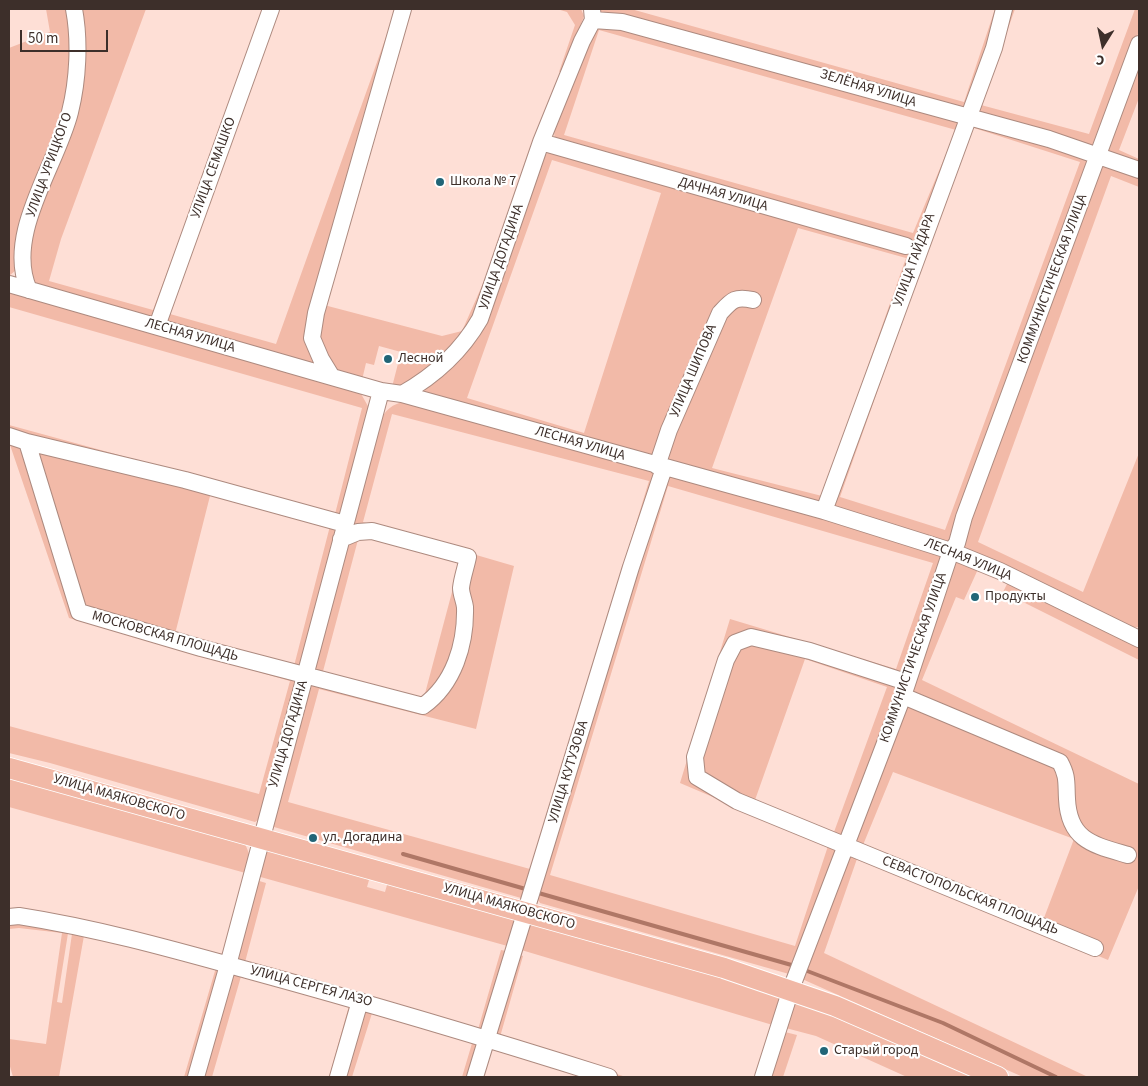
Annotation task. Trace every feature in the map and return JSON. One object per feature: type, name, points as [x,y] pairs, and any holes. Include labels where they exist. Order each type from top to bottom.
[{"type":"main road","name":"УЛИЦА МАЯКОВСКОГО","points":[[9,768],[525,912],[791,989],[883,1026],[998,1077]]},
{"type":"street","name":"УЛИЦА УРИЦКОГО","points":[[29,290],[13,280],[44,176],[70,113],[77,53],[74,9]]},
{"type":"street","name":"УЛИЦА СЕМАШКО","points":[[157,326],[271,9]]},
{"type":"street","points":[[332,377],[321,359],[312,338],[316,313],[404,9]]},
{"type":"street","name":"УЛИЦА ГАЙДАРА","points":[[824,511],[994,48],[1004,9]]},
{"type":"street","name":"ЗЕЛЁНАЯ УЛИЦА","points":[[592,15],[824,76],[893,98],[1049,139],[1139,170]]},
{"type":"street","name":"УЛИЦА ДОГАДИНА","points":[[402,394],[446,364],[466,342],[480,319],[541,142],[592,15]]},
{"type":"street","name":"КОММУНИСТИЧЕСКАЯ УЛИЦА","points":[[763,1077],[791,989],[904,689],[951,551],[957,543],[964,517],[1139,44]]},
{"type":"street","name":"ДАЧНАЯ УЛИЦА","points":[[541,142],[906,246]]},
{"type":"street","name":"ЛЕСНАЯ УЛИЦА","points":[[29,290],[382,391],[402,394],[824,511],[951,551],[1008,575],[1135,634]]},
{"type":"street","name":"УЛИЦА ШИПОВА","points":[[660,467],[675,414],[720,313],[730,302],[741,297],[754,300]]},
{"type":"street","name":"УЛИЦА ДОГАДИНА","points":[[196,1077],[228,965],[382,391]]},
{"type":"street","points":[[9,436],[185,480],[343,532],[372,531],[468,557],[461,588],[465,606],[461,648],[448,681],[436,697],[423,706],[306,677]]},
{"type":"street","name":"МОСКОВСКАЯ ПЛОЩАДЬ","points":[[27,442],[79,612],[306,677]]},
{"type":"street","name":"УЛИЦА КУТУЗОВА","points":[[475,1077],[660,467]]},
{"type":"street","name":"СЕВАСТОПОЛЬСКАЯ ПЛОЩАДЬ","points":[[904,689],[810,650],[751,637],[735,643],[726,660],[695,757],[697,777],[737,801],[1095,948]]},
{"type":"street","points":[[904,689],[1060,762],[1068,777],[1067,800],[1070,817],[1079,836],[1092,845],[1128,855]]},
{"type":"street","name":"УЛИЦА СЕРГЕЯ ЛАЗО","points":[[9,916],[19,916],[94,929],[360,1000],[609,1077]]},
{"type":"street","points":[[338,1077],[360,1000]]},
{"type":"shaded area","points":[[46,9],[69,9],[71,80],[16,270],[9,276],[9,48],[50,32]]},
{"type":"shaded area","points":[[79,9],[146,9],[61,239],[49,281],[153,310],[265,9],[156,314],[150,317],[38,288],[27,274],[28,246],[63,145]]},
{"type":"shaded area","points":[[396,9],[311,313],[319,367],[174,326],[167,320],[170,314],[276,344]]},
{"type":"shaded area","points":[[557,9],[581,9],[584,16],[564,70],[559,72],[575,25],[567,12]]},
{"type":"shaded area","points":[[597,9],[631,9],[964,102],[995,9],[1001,9],[964,111],[603,17]]},
{"type":"shaded area","points":[[1009,9],[1015,9],[981,105],[1089,134],[1135,9],[1139,9],[1139,31],[1096,150],[980,117],[975,106]]},
{"type":"shaded area","points":[[599,26],[621,27],[820,80],[959,123],[960,129],[918,243],[555,141],[554,132],[585,44]],"holes":[[[599,30],[956,130],[913,233],[564,135]]]},
{"type":"shaded area","points":[[1139,56],[1139,98],[1119,150],[1139,159],[1139,165],[1104,152]]},
{"type":"shaded area","points":[[970,124],[1086,157],[1089,162],[950,544],[835,509],[832,502]],"holes":[[[971,127],[1080,162],[945,530],[840,497]]]},
{"type":"shaded area","points":[[549,152],[912,252],[821,502],[664,462],[728,299],[654,458],[425,394],[424,388],[446,373],[459,360],[544,156]],"holes":[[[552,160],[661,193],[584,433],[467,398]],[[798,228],[906,258],[822,496],[712,468]]]},
{"type":"shaded area","points":[[1109,165],[1139,176],[1139,187],[1111,176],[978,542],[1083,592],[1139,453],[1139,627],[1128,628],[964,551],[962,545],[1101,166]]},
{"type":"shaded area","points":[[489,270],[481,304],[455,346],[406,386],[392,387],[401,352],[379,346],[374,365],[366,363],[362,380],[337,373],[323,348],[319,333],[324,305],[442,336],[462,331]]},
{"type":"shaded area","points":[[9,289],[360,392],[369,408],[340,520],[9,433],[9,425],[335,514],[362,408],[9,307]]},
{"type":"shaded area","points":[[406,401],[656,472],[521,898],[274,827],[271,819],[379,423],[390,408]],"holes":[[[392,414],[649,481],[530,869],[288,802],[319,689],[476,729],[514,566],[363,522]],[[359,536],[460,562],[423,701],[322,675]]]},
{"type":"shaded area","points":[[9,442],[24,445],[77,615],[299,679],[262,817],[255,822],[9,753],[9,726],[259,794],[290,681],[69,618]]},
{"type":"shaded area","points":[[31,446],[184,482],[339,526],[301,672],[82,610]],"holes":[[[211,492],[330,526],[294,666],[175,634]]]},
{"type":"shaded area","points":[[669,474],[821,517],[940,556],[942,561],[903,675],[789,974],[540,903],[534,893]],"holes":[[[668,486],[933,563],[896,669],[730,619],[680,783],[828,846],[795,946],[550,875]],[[805,659],[887,687],[834,832],[755,800]]]},
{"type":"shaded area","points":[[959,561],[979,567],[964,600],[956,597],[922,680],[1139,784],[1139,886],[1108,960],[1039,931],[1074,839],[893,772],[863,845],[853,841],[952,563]]},
{"type":"shaded area","points":[[1009,580],[1139,644],[1139,660],[1003,592]]},
{"type":"shaded area","points":[[9,774],[241,838],[249,855],[249,874],[9,807]]},
{"type":"shaded area","points":[[270,846],[363,872],[369,880],[367,887],[385,892],[387,885],[397,882],[517,916],[511,947],[257,876],[263,855]]},
{"type":"shaded area","points":[[848,851],[858,856],[824,953],[1088,1077],[1023,1077],[802,979]]},
{"type":"shaded area","points":[[256,880],[266,883],[244,966],[233,964]]},
{"type":"shaded area","points":[[9,919],[69,927],[57,1002],[62,1003],[73,927],[85,930],[59,1077],[13,1077],[9,1063],[9,1039],[46,1044],[62,933],[19,928],[9,929]]},
{"type":"shaded area","points":[[530,919],[784,994],[776,1026],[518,949]]},
{"type":"shaded area","points":[[501,950],[511,952],[485,1036],[477,1033]]},
{"type":"shaded area","points":[[516,954],[523,956],[500,1037],[626,1077],[617,1077],[491,1037]]},
{"type":"shaded area","points":[[217,964],[223,966],[191,1077],[184,1077]]},
{"type":"shaded area","points":[[232,968],[357,1002],[336,1077],[329,1077],[350,1002],[242,973],[212,1077],[200,1077]]},
{"type":"shaded area","points":[[794,997],[988,1077],[907,1077],[816,1036],[782,1027]]},
{"type":"shaded area","points":[[362,1004],[484,1040],[472,1077],[462,1077],[473,1040],[373,1010],[352,1077],[341,1077]]},
{"type":"shaded area","points":[[781,1031],[797,1035],[783,1077],[765,1077]]},
{"type":"waterway","points":[[403,854],[529,890]]},
{"type":"waterway","points":[[535,892],[795,966]]},
{"type":"waterway","points":[[802,969],[943,1023],[1056,1077]]},
{"type":"place","name":"Школа № 7","points":[[440,182]]},
{"type":"place","name":"Лесной","points":[[388,359]]},
{"type":"place","name":"Продукты","points":[[975,597]]},
{"type":"place","name":"ул. Догадина","points":[[313,838]]},
{"type":"place","name":"Старый город","points":[[824,1051]]}]
